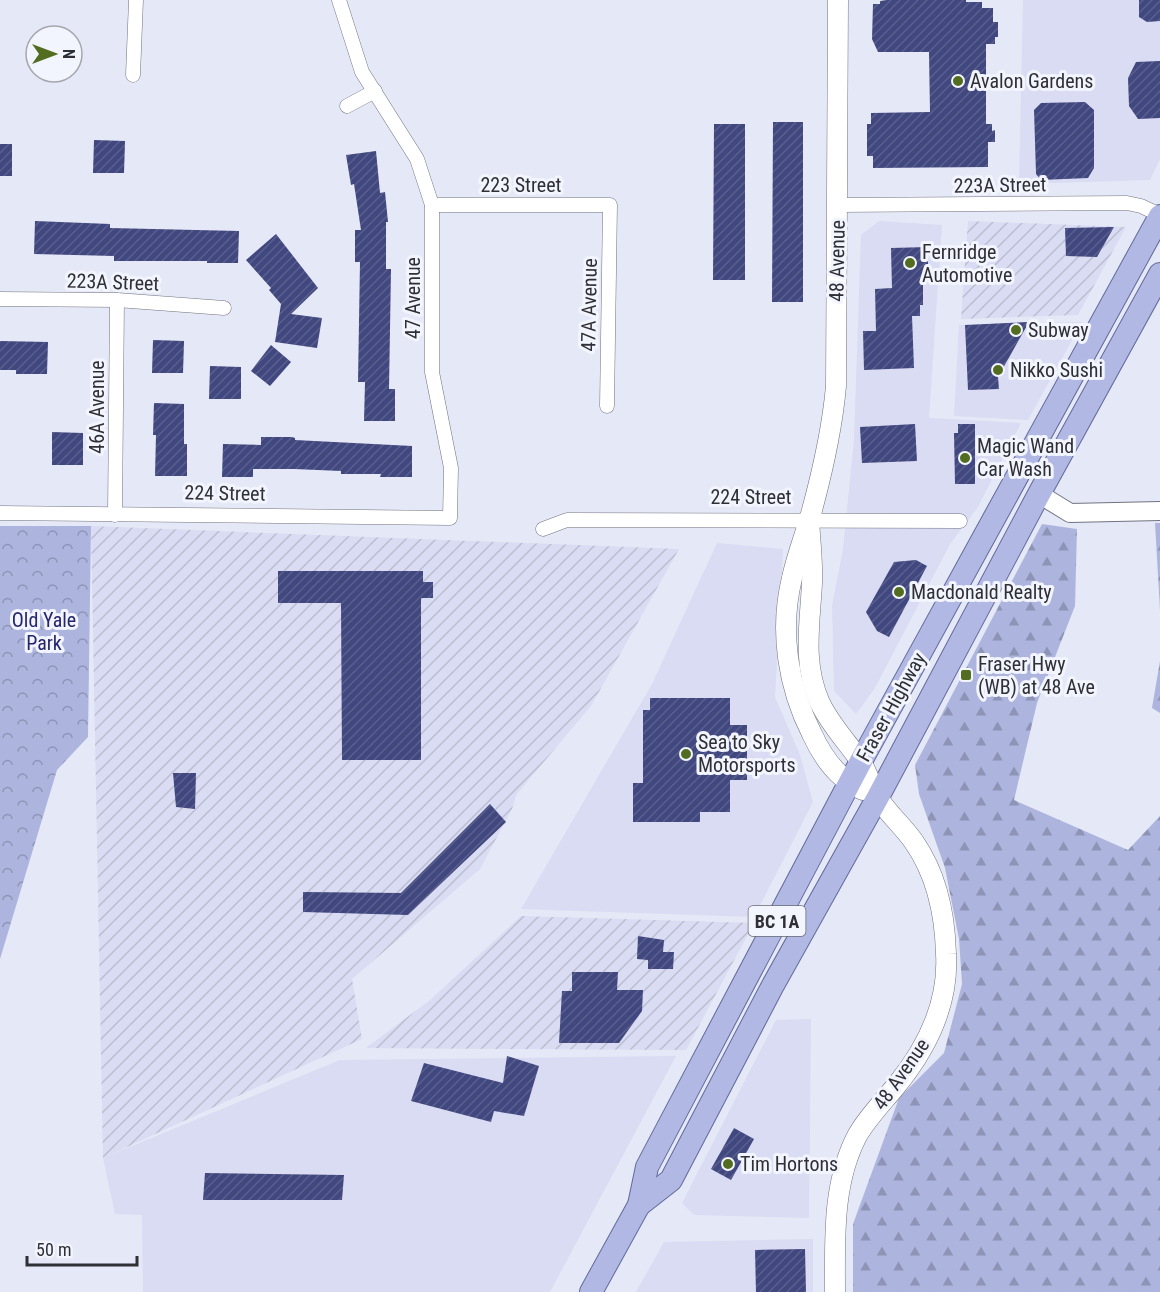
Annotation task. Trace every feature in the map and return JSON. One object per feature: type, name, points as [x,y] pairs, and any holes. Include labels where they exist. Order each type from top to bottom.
[{"type":"main road","name":"48 Avenue","points":[[838,0],[834,406],[809,519],[791,581],[786,640],[788,663],[802,715],[816,743],[833,769],[849,784],[878,797]]},
{"type":"main road","name":"Fraser Highway","points":[[591,1292],[639,1205],[647,1167],[861,761],[1160,215]]},
{"type":"main road","name":"Fraser Highway","points":[[639,1205],[671,1180],[772,987],[878,797],[1039,494],[1160,274]]},
{"type":"main road","name":"48 Avenue","points":[[809,519],[812,582],[807,633],[809,658],[820,702],[834,727],[861,761],[878,797],[915,843],[935,883],[944,919],[947,980],[931,1032],[907,1071],[857,1137],[847,1161],[840,1188],[835,1229],[835,1292]]},
{"type":"street","points":[[133,75],[136,0]]},
{"type":"street","name":"47 Avenue","points":[[339,0],[362,72],[417,159],[432,205],[432,372],[451,468],[450,518]]},
{"type":"street","points":[[347,106],[375,92]]},
{"type":"street","name":"223A Street","points":[[837,205],[1127,203],[1142,206],[1160,215]]},
{"type":"street","name":"223 Street","points":[[432,205],[610,205]]},
{"type":"street","name":"47A Avenue","points":[[607,406],[610,205]]},
{"type":"street","name":"223A Street","points":[[0,299],[117,300],[224,308]]},
{"type":"street","name":"46A Avenue","points":[[116,515],[117,300]]},
{"type":"street","points":[[1039,494],[1070,513],[1160,511]]},
{"type":"street","name":"224 Street","points":[[0,513],[450,518]]},
{"type":"street","name":"224 Street","points":[[543,529],[567,520],[960,521]]},
{"type":"shaded area","points":[[1023,0],[1160,0],[1160,159],[1150,180],[1019,184]]},
{"type":"shaded area","points":[[879,221],[942,225],[929,418],[1021,423],[978,507],[950,544],[875,688],[856,714],[834,691],[832,606],[843,549],[854,440],[861,235]]},
{"type":"shaded area","points":[[968,221],[1126,227],[1078,315],[961,319]]},
{"type":"shaded area","points":[[1082,322],[1028,420],[954,416],[959,325]]},
{"type":"shaded area","points":[[91,526],[679,549],[591,706],[516,795],[512,809],[480,869],[352,979],[362,1039],[103,1158]]},
{"type":"shaded area","points":[[717,543],[783,549],[775,697],[800,755],[813,802],[754,917],[521,909],[652,684]]},
{"type":"shaded area","points":[[521,916],[754,923],[686,1050],[366,1048],[430,1000]]},
{"type":"shaded area","points":[[811,1019],[809,1218],[694,1215],[682,1203],[776,1020]]},
{"type":"shaded area","points":[[676,1056],[550,1292],[143,1292],[142,1215],[115,1214],[103,1158],[340,1060]]},
{"type":"shaded area","points":[[813,1239],[813,1292],[636,1292],[664,1242]]},
{"type":"green space","points":[[1155,523],[1160,523],[1160,610]]},
{"type":"green space","points":[[1042,524],[1077,529],[1075,606],[1037,703],[1014,800],[1128,850],[1160,816],[1160,1292],[853,1292],[853,1224],[899,1098],[944,1053],[962,984],[959,939],[945,868],[919,794],[915,765]]},
{"type":"green space","name":"Old Yale Park","points":[[0,526],[91,526],[88,737],[57,770],[0,959]]},
{"type":"green space","points":[[1160,661],[1160,713],[1152,708]]},
{"type":"building","name":"Avalon Gardens","points":[[966,0],[966,2],[982,2],[982,8],[993,8],[993,22],[998,22],[998,37],[995,37],[995,44],[986,44],[986,124],[992,124],[992,131],[995,130],[995,142],[988,142],[988,167],[873,168],[873,156],[867,156],[867,124],[871,124],[871,113],[930,112],[929,52],[878,52],[872,39],[873,4],[880,4],[880,1]]},
{"type":"building","points":[[1139,0],[1160,0],[1160,21],[1147,22],[1139,17]]},
{"type":"building","points":[[1160,61],[1160,118],[1138,119],[1129,106],[1128,78],[1136,62]]},
{"type":"building","points":[[1085,102],[1094,110],[1094,168],[1088,178],[1041,180],[1036,174],[1034,110],[1041,103]]},
{"type":"building","points":[[773,122],[803,122],[803,302],[772,302]]},
{"type":"building","points":[[714,124],[745,124],[745,280],[713,280]]},
{"type":"building","points":[[94,140],[125,141],[124,173],[93,173]]},
{"type":"building","points":[[0,144],[12,144],[12,176],[0,176]]},
{"type":"building","points":[[376,151],[380,193],[385,192],[388,222],[386,222],[386,269],[391,269],[389,389],[395,389],[395,421],[364,421],[365,382],[358,382],[360,262],[355,262],[355,230],[361,230],[354,184],[351,185],[346,155]]},
{"type":"building","points":[[35,221],[110,224],[110,228],[239,231],[238,263],[114,261],[114,256],[34,254]]},
{"type":"building","points":[[1114,227],[1097,257],[1066,256],[1065,228]]},
{"type":"building","points":[[276,234],[318,288],[291,314],[322,318],[317,348],[275,342],[281,304],[269,290],[271,288],[246,260]]},
{"type":"building","points":[[928,247],[928,278],[923,278],[923,305],[920,305],[920,316],[912,316],[914,368],[864,370],[863,331],[876,331],[875,289],[892,288],[891,248]]},
{"type":"building","points":[[1029,322],[998,377],[999,389],[968,390],[965,325]]},
{"type":"building","points":[[153,340],[184,341],[183,373],[152,373]]},
{"type":"building","points":[[0,341],[48,342],[47,374],[16,374],[16,370],[0,370]]},
{"type":"building","points":[[271,345],[291,362],[270,386],[251,371]]},
{"type":"building","points":[[210,366],[241,367],[241,399],[209,399]]},
{"type":"building","points":[[154,403],[184,404],[187,476],[155,476]]},
{"type":"building","points":[[915,424],[917,461],[862,463],[860,427]]},
{"type":"building","name":"Magic Wand Car Wash","points":[[958,424],[975,424],[975,484],[955,484],[954,433],[958,433]]},
{"type":"building","points":[[52,432],[83,433],[83,465],[52,465]]},
{"type":"building","points":[[261,437],[292,437],[295,440],[412,446],[412,477],[341,474],[341,471],[253,469],[253,477],[222,477],[223,444],[261,445]]},
{"type":"building","points":[[916,560],[927,566],[889,637],[877,631],[866,612],[894,562]]},
{"type":"building","points":[[278,571],[423,571],[423,582],[433,582],[433,598],[421,598],[421,760],[342,760],[341,603],[278,603]]},
{"type":"building","points":[[650,698],[730,698],[730,725],[747,725],[747,780],[730,780],[730,812],[700,812],[700,822],[633,822],[633,783],[643,783],[643,710],[650,710]]},
{"type":"building","points":[[173,773],[196,773],[195,809],[176,807]]},
{"type":"building","points":[[490,804],[506,822],[408,915],[303,912],[303,892],[401,893]]},
{"type":"building","points":[[638,936],[664,940],[663,952],[674,952],[673,969],[648,969],[648,960],[637,959]]},
{"type":"building","points":[[572,972],[618,972],[617,990],[643,990],[642,1011],[619,1043],[559,1043],[562,991],[572,991]]},
{"type":"building","points":[[507,1056],[539,1066],[524,1116],[494,1111],[491,1122],[411,1101],[424,1063],[503,1083]]},
{"type":"building","points":[[734,1128],[754,1139],[731,1180],[711,1169]]},
{"type":"building","points":[[205,1173],[344,1175],[342,1200],[203,1200]]},
{"type":"building","points":[[805,1249],[806,1292],[756,1292],[755,1250]]},
{"type":"place","name":"Avalon Gardens","points":[[958,81]]},
{"type":"place","name":"Fernridge Automotive","points":[[910,263]]},
{"type":"place","name":"Subway","points":[[1016,330]]},
{"type":"place","name":"Nikko Sushi","points":[[998,370]]},
{"type":"place","name":"Magic Wand Car Wash","points":[[965,458]]},
{"type":"place","name":"Macdonald Realty","points":[[899,592]]},
{"type":"place","name":"Fraser Hwy (WB) at 48 Ave","points":[[966,675]]},
{"type":"place","name":"Sea to Sky Motorsports","points":[[686,754]]},
{"type":"place","name":"Tim Hortons","points":[[728,1164]]}]
